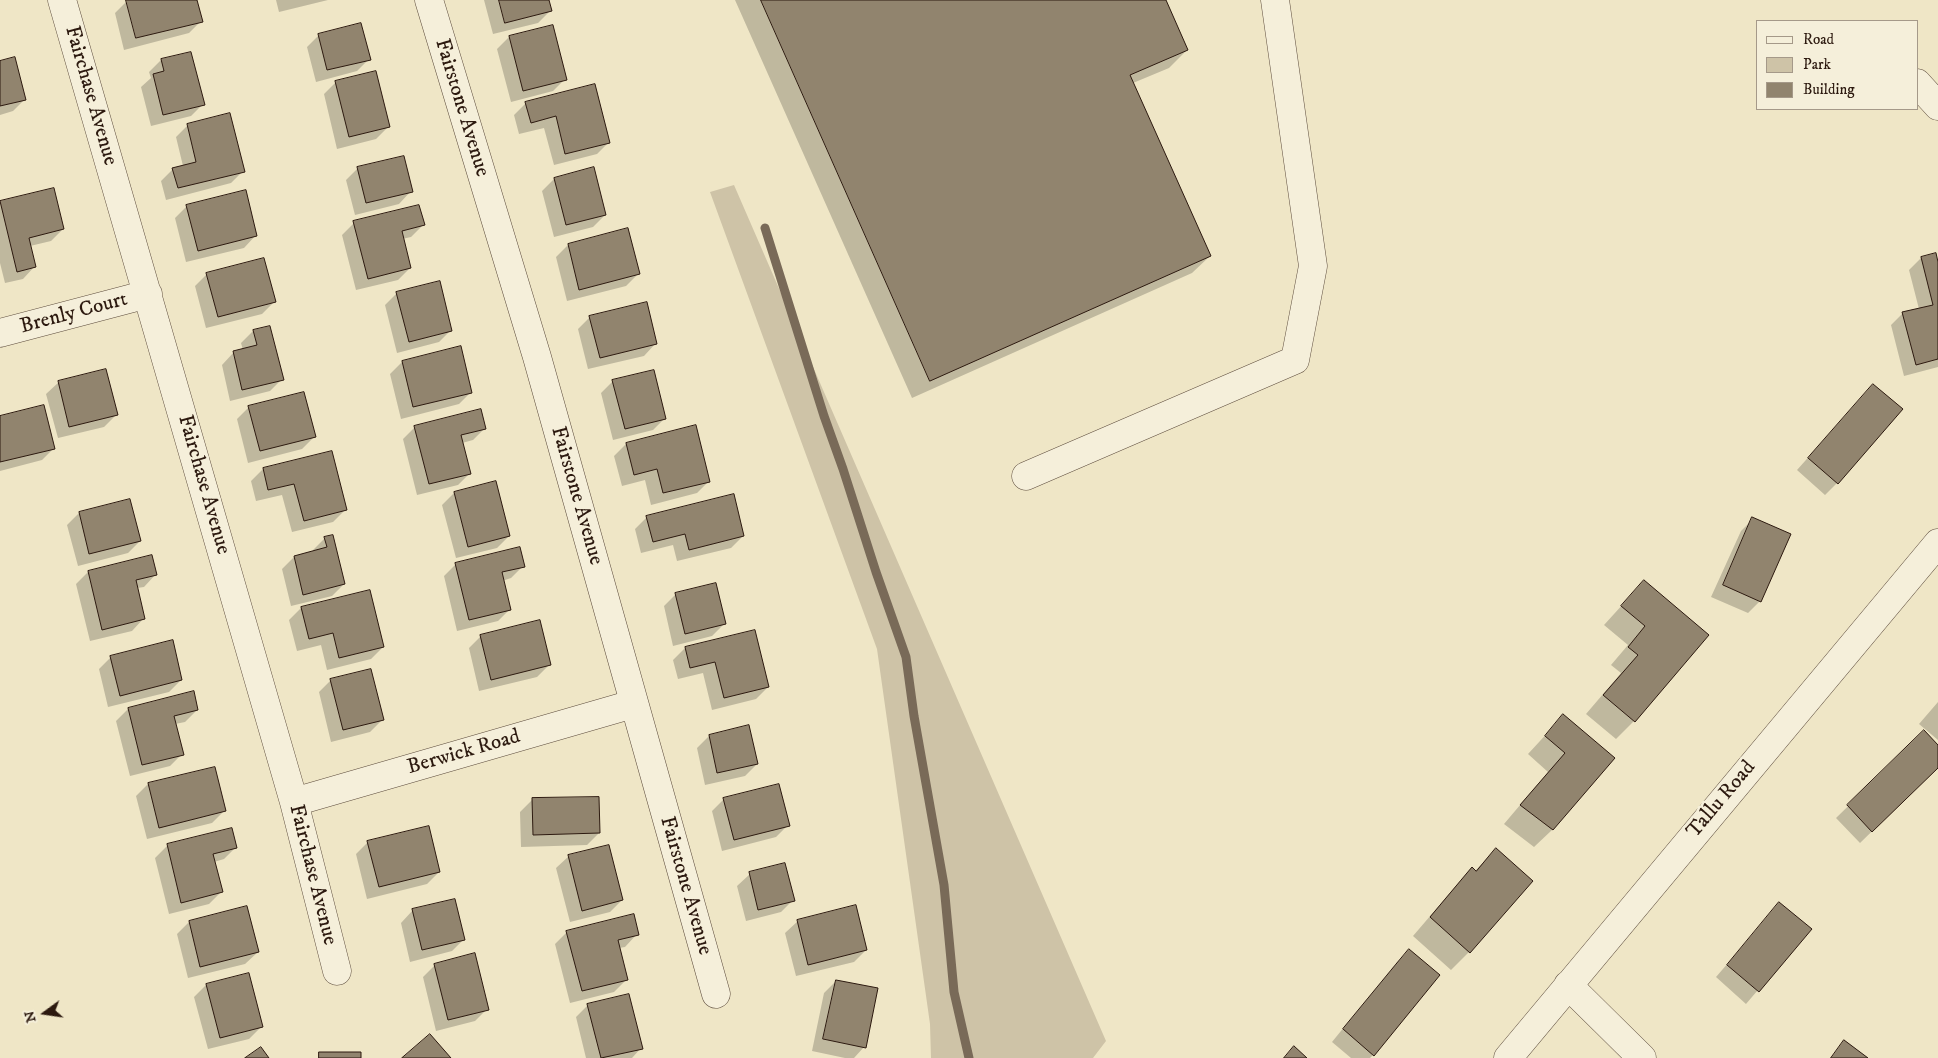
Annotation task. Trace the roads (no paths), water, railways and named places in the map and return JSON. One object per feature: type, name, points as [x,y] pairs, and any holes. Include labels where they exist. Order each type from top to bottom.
[{"type":"street","name":"Fairchase Avenue","points":[[62,0],[294,802],[337,971]]},
{"type":"street","name":"Fairstone Avenue","points":[[429,0],[537,357],[716,994]]},
{"type":"street","points":[[1026,476],[1295,360],[1314,266],[1275,0]]},
{"type":"street","points":[[1918,84],[1938,106]]},
{"type":"street","name":"Brenly Court","points":[[0,333],[148,294]]},
{"type":"street","name":"Tallu Road","points":[[1508,1058],[1938,543]]},
{"type":"street","name":"Berwick Road","points":[[294,802],[633,704]]},
{"type":"street","points":[[1568,985],[1642,1058]]},
{"type":"waterway","points":[[765,228],[824,416],[906,657],[914,716],[944,885],[954,992],[969,1058]]}]
